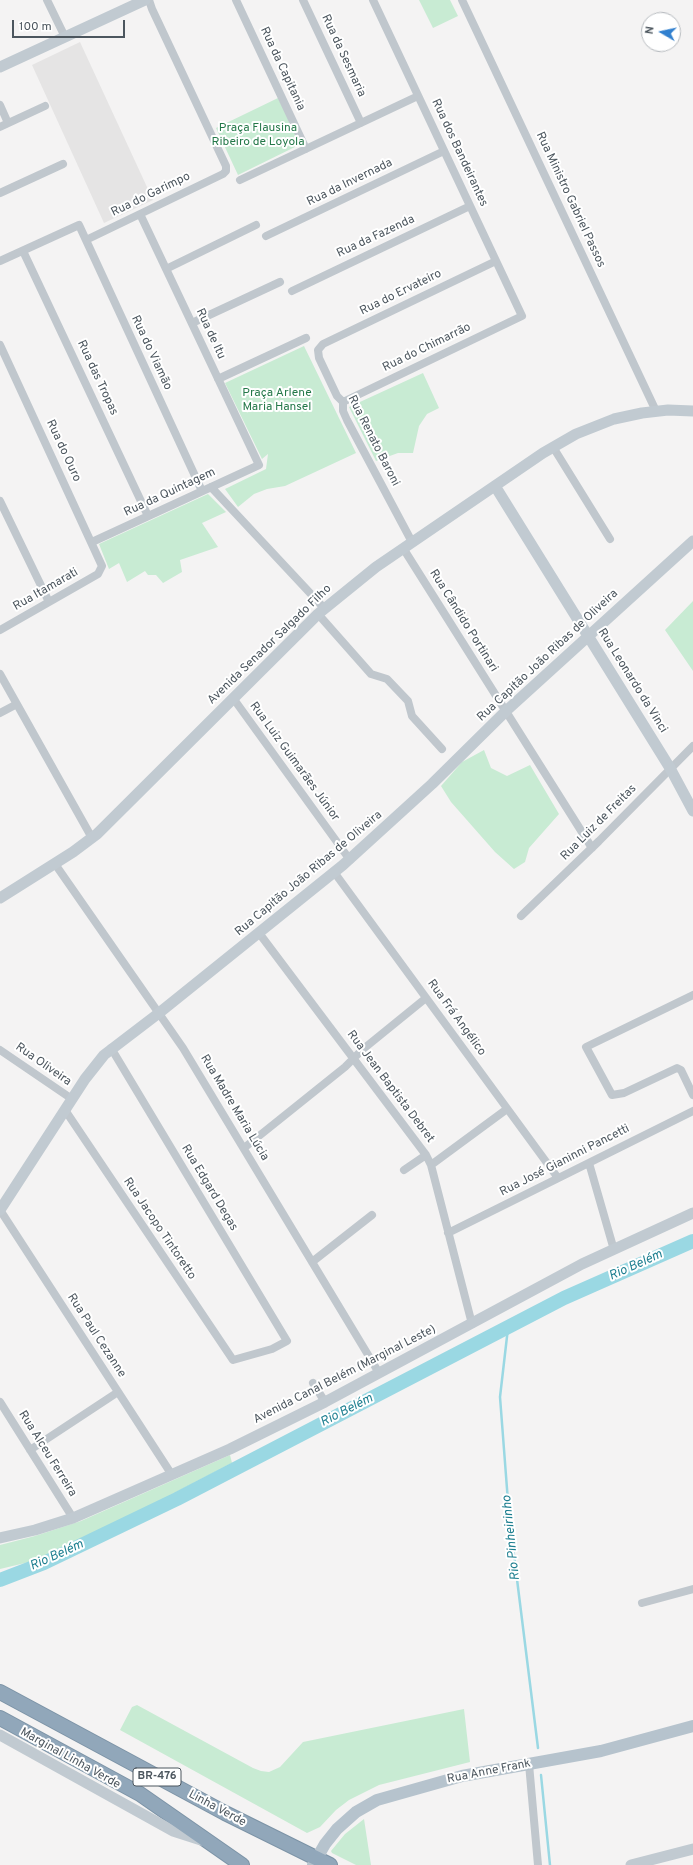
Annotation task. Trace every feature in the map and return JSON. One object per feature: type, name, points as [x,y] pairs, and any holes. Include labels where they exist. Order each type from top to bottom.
[{"type":"highway","name":"Linha Verde","points":[[0,1692],[315,1862],[330,1865]]},
{"type":"highway","name":"BR-476","points":[[0,1718],[140,1794],[242,1865]]},
{"type":"main road","name":"Rua Anne Frank","points":[[315,1862],[325,1844],[336,1829],[356,1812],[377,1800],[462,1776],[601,1750],[693,1726]]},
{"type":"street","points":[[47,0],[65,37]]},
{"type":"street","points":[[0,67],[145,0]]},
{"type":"street","name":"Rua do Garimpo","points":[[86,240],[223,174],[226,171],[226,166],[152,10],[150,0]]},
{"type":"street","name":"Rua da Capitania","points":[[236,0],[306,149]]},
{"type":"street","name":"Rua da Sesmaria","points":[[303,0],[361,123]]},
{"type":"street","name":"Rua dos Bandeirantes","points":[[373,0],[522,316]]},
{"type":"street","name":"Rua Ministro Gabriel Passos","points":[[462,0],[656,411]]},
{"type":"street","points":[[240,180],[418,96]]},
{"type":"street","points":[[0,105],[8,123]]},
{"type":"street","points":[[0,127],[45,106]]},
{"type":"street","name":"Rua da Invernada","points":[[266,236],[444,151]]},
{"type":"street","points":[[0,194],[63,164]]},
{"type":"street","name":"Rua da Fazenda","points":[[292,291],[470,206]]},
{"type":"street","name":"Rua de Itu","points":[[140,214],[259,465]]},
{"type":"street","name":"Rua do Viamão","points":[[23,251],[79,225],[202,491]]},
{"type":"street","points":[[166,269],[256,225]]},
{"type":"street","points":[[0,261],[23,251]]},
{"type":"street","name":"Rua das Tropas","points":[[23,251],[148,516]]},
{"type":"street","name":"Rua do Ervateiro","points":[[318,350],[324,344],[496,261]]},
{"type":"street","points":[[192,323],[280,282]]},
{"type":"street","name":"Rua do Chimarrão","points":[[342,402],[522,316]]},
{"type":"street","points":[[218,379],[306,338]]},
{"type":"street","name":"Rua do Ouro","points":[[0,345],[92,542],[102,569]]},
{"type":"street","name":"Rua Renato Baroni","points":[[318,350],[322,364],[337,396],[342,402],[343,411],[347,420],[408,545]]},
{"type":"street","name":"Avenida Senador Salgado Filho","points":[[0,898],[55,864],[92,838],[321,611],[361,578],[553,447],[576,434],[602,423],[629,416],[656,411],[693,411]]},
{"type":"street","points":[[553,447],[610,539]]},
{"type":"street","name":"Rua da Quintagem","points":[[92,542],[259,465]]},
{"type":"street","name":"Rua Leonardo da Vinci","points":[[495,486],[670,768],[693,811]]},
{"type":"street","points":[[211,487],[321,611],[371,674],[387,679],[408,701],[412,716],[442,749]]},
{"type":"street","points":[[0,501],[49,602]]},
{"type":"street","name":"Rua Capitão João Ribas de Oliveira","points":[[0,1210],[72,1099],[97,1063],[111,1048],[159,1013],[350,860],[437,780],[506,711],[693,541]]},
{"type":"street","name":"Rua Cândido Portinari","points":[[408,545],[506,711],[592,848]]},
{"type":"street","name":"Rua Itamarati","points":[[0,630],[98,574],[102,569]]},
{"type":"street","points":[[0,674],[92,838]]},
{"type":"street","name":"Rua Luiz Guimarães Júnior","points":[[233,698],[350,860]]},
{"type":"street","points":[[0,713],[16,704]]},
{"type":"street","name":"Rua Luiz de Freitas","points":[[521,916],[592,848],[693,746]]},
{"type":"street","name":"Rua Madre Maria Lúcia","points":[[55,864],[183,1048],[379,1373]]},
{"type":"street","name":"Rua Frá Angélico","points":[[334,872],[558,1178]]},
{"type":"street","name":"Rua Jean Baptista Debret","points":[[259,933],[426,1154],[431,1166],[472,1324]]},
{"type":"street","points":[[693,995],[586,1047],[612,1095],[624,1093],[677,1068],[680,1070],[693,1095]]},
{"type":"street","points":[[244,1148],[354,1059],[362,1050],[426,998]]},
{"type":"street","name":"Rua Edgard Degas","points":[[111,1048],[287,1341],[272,1348],[233,1360]]},
{"type":"street","name":"Rua Oliveira","points":[[0,1050],[72,1099]]},
{"type":"street","points":[[431,1166],[507,1109]]},
{"type":"street","name":"Rua Jacopo Tintoretto","points":[[65,1110],[233,1360]]},
{"type":"street","name":"Rua José Gianinni Pancetti","points":[[448,1233],[693,1110]]},
{"type":"street","points":[[404,1170],[426,1154]]},
{"type":"street","points":[[589,1163],[614,1250]]},
{"type":"street","name":"Rua Paul Cezanne","points":[[0,1210],[172,1475]]},
{"type":"street","name":"Avenida Canal Belém (Marginal Leste)","points":[[0,1538],[35,1530],[74,1518],[172,1475],[324,1402],[568,1272],[693,1213]]},
{"type":"street","points":[[312,1262],[372,1216]]},
{"type":"street","points":[[313,1383],[324,1402]]},
{"type":"street","points":[[30,1450],[118,1392]]},
{"type":"street","name":"Rua Alceu Ferreira","points":[[0,1402],[74,1518]]},
{"type":"street","points":[[642,1602],[693,1589]]},
{"type":"street","name":"Marginal Linha Verde","points":[[0,1735],[173,1831],[214,1845]]},
{"type":"street","points":[[529,1764],[538,1865]]},
{"type":"street","points":[[631,1865],[693,1849]]},
{"type":"shaded area","points":[[80,42],[153,200],[104,223],[32,65]]},
{"type":"green space","points":[[419,0],[450,0],[458,16],[433,28]]},
{"type":"green space","name":"Praça Flausina Ribeiro de Loyola","points":[[278,98],[301,144],[238,175],[216,128]]},
{"type":"green space","name":"Praça Arlene Maria Hansel","points":[[304,346],[356,453],[285,486],[267,489],[254,494],[238,507],[225,489],[266,469],[268,454],[262,459],[225,383]]},
{"type":"green space","points":[[423,373],[439,408],[427,414],[419,426],[413,453],[398,453],[376,461],[349,407]]},
{"type":"green space","points":[[208,494],[226,512],[202,523],[218,547],[180,560],[182,572],[163,583],[156,575],[148,575],[145,571],[127,582],[119,563],[109,569],[99,544]]},
{"type":"green space","points":[[693,601],[693,671],[665,630]]},
{"type":"green space","points":[[484,750],[491,768],[507,776],[530,765],[559,814],[529,848],[525,862],[514,869],[495,852],[451,802],[441,786],[462,762]]},
{"type":"green space","points":[[230,1455],[232,1463],[109,1527],[46,1558],[0,1569],[0,1545],[35,1536],[81,1521]]},
{"type":"green space","points":[[137,1705],[253,1768],[269,1772],[280,1767],[303,1742],[464,1709],[470,1762],[379,1785],[349,1800],[336,1810],[320,1827],[307,1833],[120,1730],[132,1707]]},
{"type":"green space","points":[[364,1819],[371,1865],[356,1865],[332,1853],[331,1851],[345,1834]]},
{"type":"waterway","name":"Rio Belém","points":[[0,1580],[44,1563],[177,1499],[564,1298],[693,1241]]},
{"type":"waterway","name":"Rio Pinheirinho","points":[[508,1328],[500,1397],[509,1515],[538,1748]]},
{"type":"waterway","name":"Rio Pinheirinho","points":[[541,1775],[550,1865]]}]
